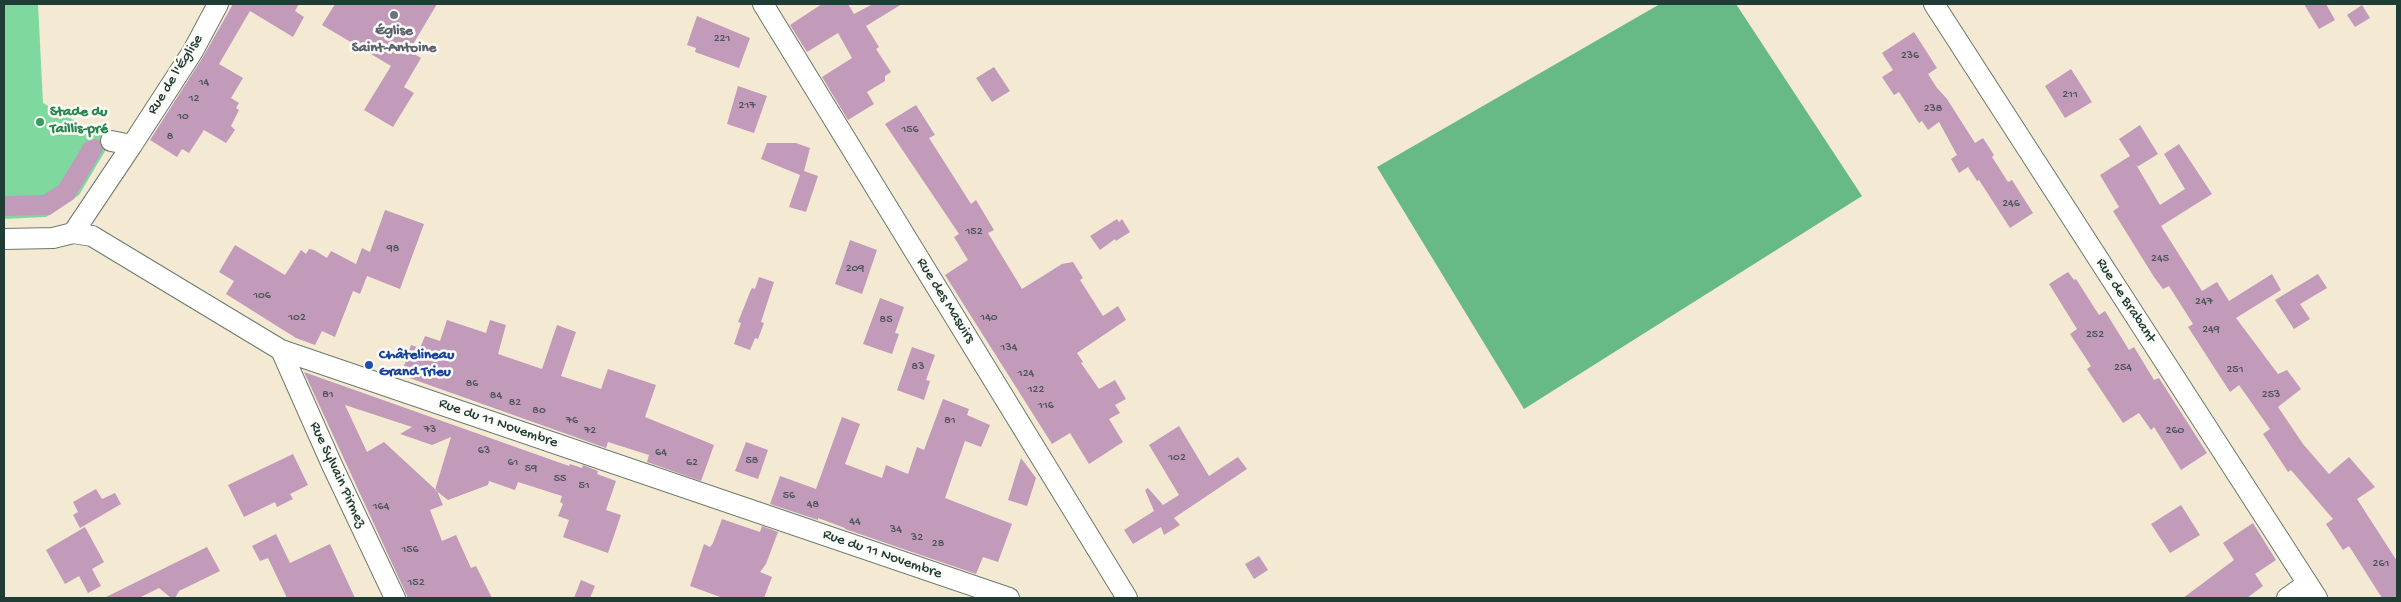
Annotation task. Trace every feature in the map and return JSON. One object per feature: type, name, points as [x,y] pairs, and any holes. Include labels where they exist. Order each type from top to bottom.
[{"type":"street","name":"Rue de l'Église","points":[[73,233],[193,51],[218,4]]},
{"type":"street","name":"Rue des Masuirs","points":[[762,4],[1127,598]]},
{"type":"street","name":"Rue de Brabant","points":[[1934,4],[2312,591]]},
{"type":"street","points":[[111,141],[132,145]]},
{"type":"street","name":"Rue du 11 Novembre","points":[[4,239],[53,238],[73,233],[92,236],[281,350],[1009,598]]},
{"type":"street","name":"Rue Sylvain Pirmez","points":[[281,350],[332,465],[395,598]]},
{"type":"street","points":[[2287,598],[2312,591]]},
{"type":"green space","name":"Stade du Taillis-pré","points":[[4,4],[38,4],[43,103],[111,141],[79,195],[46,217],[4,219]]},
{"type":"green space","points":[[1660,4],[1736,4],[1862,196],[1524,409],[1377,167]]},
{"type":"building","points":[[233,4],[299,4],[295,11],[304,17],[293,37],[250,11],[219,64],[243,78],[231,98],[239,103],[236,108],[239,110],[231,126],[235,130],[226,143],[204,130],[189,153],[182,149],[177,157],[150,140],[203,57]]},
{"type":"building","points":[[335,4],[437,4],[409,51],[421,58],[404,87],[414,93],[393,127],[364,110],[391,66],[322,25]]},
{"type":"building","points":[[822,4],[848,4],[854,14],[873,4],[902,4],[866,26],[879,47],[876,49],[891,72],[885,76],[885,81],[867,92],[874,104],[848,120],[822,77],[852,58],[838,33],[807,52],[790,25]]},
{"type":"building","points":[[2304,4],[2326,4],[2335,20],[2319,29]]},
{"type":"building","points":[[2362,5],[2370,18],[2355,27],[2347,15]]},
{"type":"building","points":[[697,16],[750,38],[739,68],[695,52],[696,48],[687,45]]},
{"type":"building","points":[[1914,32],[1937,68],[1928,74],[1937,88],[1947,99],[1975,143],[1983,138],[1994,155],[1992,157],[2008,182],[2012,180],[2033,213],[2010,228],[1979,180],[1977,181],[1968,167],[1959,173],[1951,159],[1957,155],[1939,122],[1928,130],[1922,121],[1919,123],[1899,92],[1894,95],[1882,77],[1893,70],[1882,53]]},
{"type":"building","points":[[994,67],[1010,91],[992,102],[976,78]]},
{"type":"building","points":[[2071,69],[2092,102],[2065,118],[2045,86]]},
{"type":"building","points":[[738,86],[767,96],[754,133],[727,124]]},
{"type":"building","points":[[916,105],[935,135],[929,138],[971,204],[976,200],[994,230],[988,233],[1022,289],[1062,264],[1073,262],[1083,278],[1080,280],[1103,316],[1118,306],[1126,320],[1077,353],[1083,362],[1081,363],[1099,389],[1115,380],[1126,399],[1115,405],[1120,413],[1109,419],[1123,442],[1089,464],[1070,433],[1052,444],[945,275],[968,260],[954,237],[959,234],[885,124]]},
{"type":"building","points":[[2140,125],[2158,154],[2137,167],[2160,205],[2185,189],[2164,154],[2179,144],[2212,194],[2161,226],[2202,291],[2217,282],[2229,301],[2272,274],[2281,290],[2236,318],[2278,374],[2287,370],[2301,389],[2278,407],[2303,444],[2329,474],[2349,457],[2375,487],[2357,499],[2397,561],[2397,598],[2382,598],[2349,546],[2343,550],[2326,524],[2333,519],[2291,470],[2288,472],[2263,434],[2270,429],[2239,385],[2230,392],[2188,327],[2193,324],[2169,286],[2163,289],[2154,277],[2113,211],[2119,207],[2100,175],[2130,156],[2119,139]]},
{"type":"building","points":[[99,140],[103,150],[74,199],[50,215],[4,216],[4,196],[43,195],[59,185],[85,142]]},
{"type":"building","points":[[767,143],[796,143],[810,148],[804,171],[818,176],[806,212],[789,207],[800,175],[761,159]]},
{"type":"building","points":[[385,210],[424,224],[400,289],[367,276],[360,294],[353,291],[335,337],[322,331],[315,345],[296,338],[226,294],[234,281],[219,272],[235,245],[285,275],[301,250],[306,254],[309,249],[314,250],[327,258],[331,251],[356,264],[362,248],[370,252]]},
{"type":"building","points":[[1117,219],[1119,222],[1122,219],[1130,232],[1116,241],[1115,239],[1100,250],[1090,236]]},
{"type":"building","points":[[850,240],[877,250],[862,294],[835,284]]},
{"type":"building","points":[[2068,272],[2074,280],[2076,279],[2099,315],[2105,311],[2129,350],[2134,347],[2154,380],[2159,378],[2207,453],[2181,470],[2154,427],[2151,430],[2139,413],[2123,423],[2087,369],[2091,366],[2070,334],[2077,329],[2049,284]]},
{"type":"building","points":[[2318,274],[2327,288],[2300,304],[2310,319],[2294,329],[2275,300]]},
{"type":"building","points":[[759,277],[774,282],[761,322],[764,323],[758,339],[755,338],[750,350],[734,344],[741,323],[738,322],[750,292],[752,288],[755,289]]},
{"type":"building","points":[[880,298],[904,307],[895,333],[899,334],[892,354],[863,344]]},
{"type":"building","points":[[447,320],[486,333],[490,320],[506,325],[498,354],[542,369],[557,325],[576,332],[561,376],[601,389],[608,369],[656,385],[645,417],[714,445],[701,481],[647,462],[649,455],[608,442],[606,448],[401,375],[411,345],[420,348],[425,336],[440,341]]},
{"type":"building","points":[[912,347],[935,355],[926,380],[930,381],[924,400],[897,390]]},
{"type":"building","points":[[304,372],[569,466],[570,464],[582,468],[583,465],[598,471],[597,474],[616,481],[606,510],[621,515],[608,553],[563,537],[569,520],[558,516],[563,504],[560,502],[562,496],[518,482],[515,490],[489,481],[488,485],[448,500],[437,492],[443,505],[430,510],[442,541],[456,535],[471,568],[476,566],[492,598],[408,598]],"holes":[[[345,405],[412,427],[400,434],[432,445],[451,437],[435,489],[384,442],[367,452]]]},
{"type":"building","points":[[943,399],[969,409],[967,415],[990,425],[981,447],[965,441],[945,498],[1012,524],[998,562],[983,557],[976,574],[818,518],[818,520],[770,504],[780,476],[816,489],[842,417],[860,424],[845,464],[882,478],[886,465],[908,474],[917,447],[924,450]]},
{"type":"building","points":[[1179,426],[1209,476],[1238,457],[1247,469],[1174,518],[1180,525],[1164,535],[1161,527],[1133,544],[1124,530],[1154,511],[1145,490],[1148,488],[1163,505],[1179,495],[1149,445]]},
{"type":"building","points":[[746,442],[768,450],[758,479],[735,471]]},
{"type":"building","points":[[293,454],[308,485],[290,494],[293,499],[277,507],[275,502],[244,517],[228,485]]},
{"type":"building","points":[[1021,458],[1036,478],[1027,506],[1008,500]]},
{"type":"building","points":[[96,489],[102,499],[115,493],[121,504],[80,528],[73,515],[78,512],[73,502]]},
{"type":"building","points":[[2181,505],[2200,535],[2170,553],[2151,524]]},
{"type":"building","points":[[722,519],[760,532],[762,526],[778,532],[766,564],[760,572],[772,577],[764,598],[723,598],[690,586],[704,544],[710,547],[713,543]]},
{"type":"building","points":[[2253,523],[2276,560],[2255,574],[2263,586],[2247,598],[2183,598],[2234,560],[2223,543]]},
{"type":"building","points":[[85,527],[104,562],[92,569],[101,586],[88,593],[79,576],[65,584],[46,550]]},
{"type":"building","points":[[276,534],[290,563],[330,544],[355,598],[287,598],[268,558],[260,561],[252,546]]},
{"type":"building","points":[[207,547],[220,571],[179,591],[175,598],[171,598],[159,588],[139,598],[104,598]]},
{"type":"building","points":[[1259,556],[1268,570],[1254,579],[1245,564]]},
{"type":"building","points":[[581,580],[595,586],[590,598],[574,598]]},
{"type":"place","name":"Église Saint-Antoine","points":[[394,15]]},
{"type":"place","name":"Stade du Taillis-pré","points":[[40,122]]},
{"type":"place","name":"Châtelineau Grand Trieu","points":[[369,365]]}]
